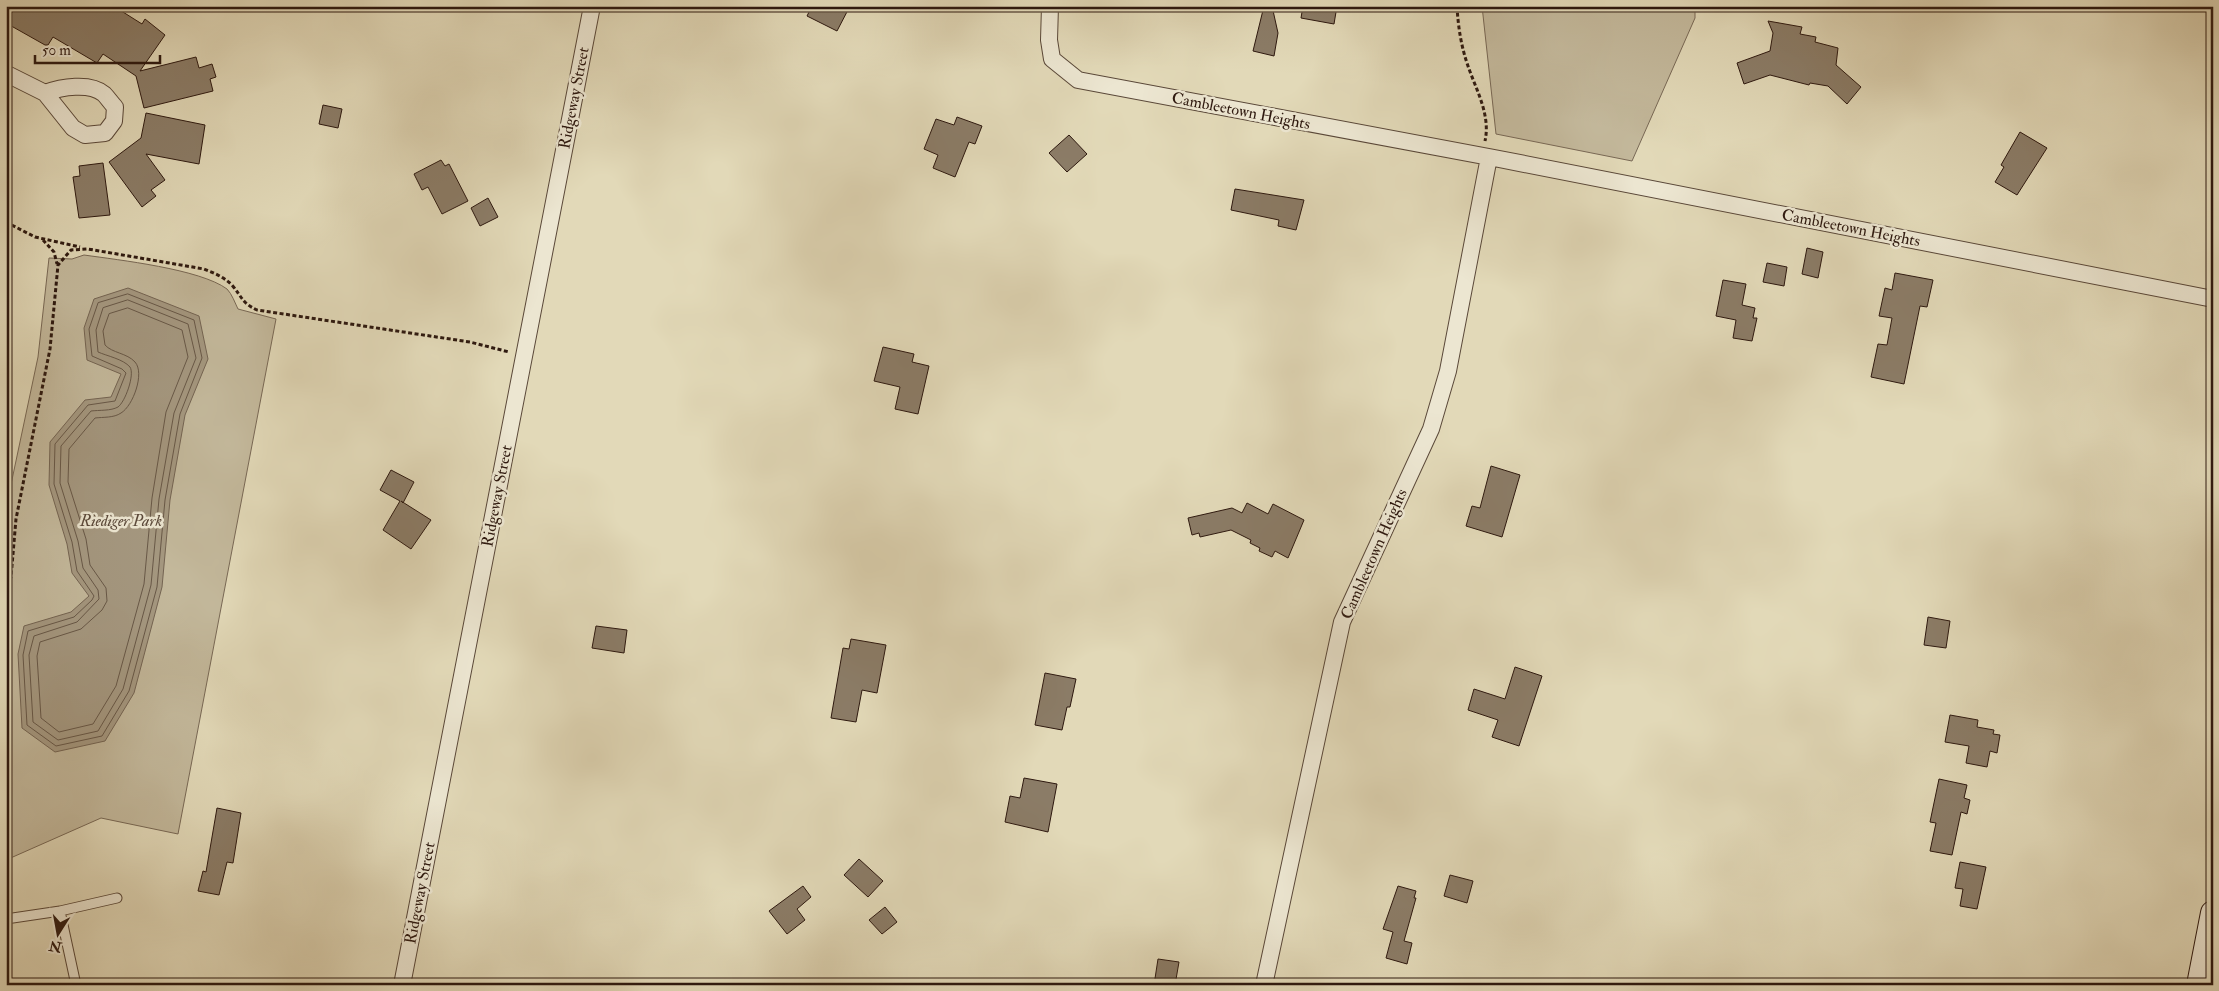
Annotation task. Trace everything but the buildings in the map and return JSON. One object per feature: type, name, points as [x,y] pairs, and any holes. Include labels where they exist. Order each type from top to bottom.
[{"type":"street","name":"Ridgeway Street","points":[[402,985],[592,6]]},
{"type":"street","name":"Cambleetown Heights","points":[[1050,6],[1049,40],[1052,59],[1078,80],[1485,156],[2213,299]]},
{"type":"street","points":[[7,75],[45,93]]},
{"type":"street","name":"Cambleetown Heights","points":[[1264,985],[1342,622],[1431,429],[1448,371],[1485,156]]},
{"type":"street","points":[[2199,985],[2213,913]]},
{"type":"lane","points":[[6,919],[60,911],[117,898]]},
{"type":"lane","points":[[60,911],[76,985]]},
{"type":"path","points":[[1456,6],[1461,42],[1484,110],[1487,126],[1485,156]]},
{"type":"path","points":[[6,222],[41,238],[88,250],[204,269],[219,275],[231,285],[246,305],[257,310],[470,342],[524,356]]},
{"type":"path","points":[[6,593],[11,577],[16,519],[51,343],[58,264],[54,252],[41,238]]},
{"type":"path","points":[[58,264],[71,250],[88,250]]},
{"type":"green space","points":[[1482,6],[1695,6],[1695,18],[1632,161],[1496,134]]},
{"type":"green space","name":"Riediger Park","points":[[84,255],[158,266],[198,276],[227,289],[238,309],[276,319],[178,834],[101,818],[6,860],[6,508],[38,357],[49,258],[72,259]]},
{"type":"water","points":[[128,288],[199,316],[208,359],[185,415],[170,500],[162,587],[134,693],[105,741],[55,752],[22,728],[18,654],[24,626],[71,612],[89,596],[72,573],[67,544],[49,485],[50,442],[85,400],[111,397],[121,374],[87,360],[84,328],[94,299]]}]
